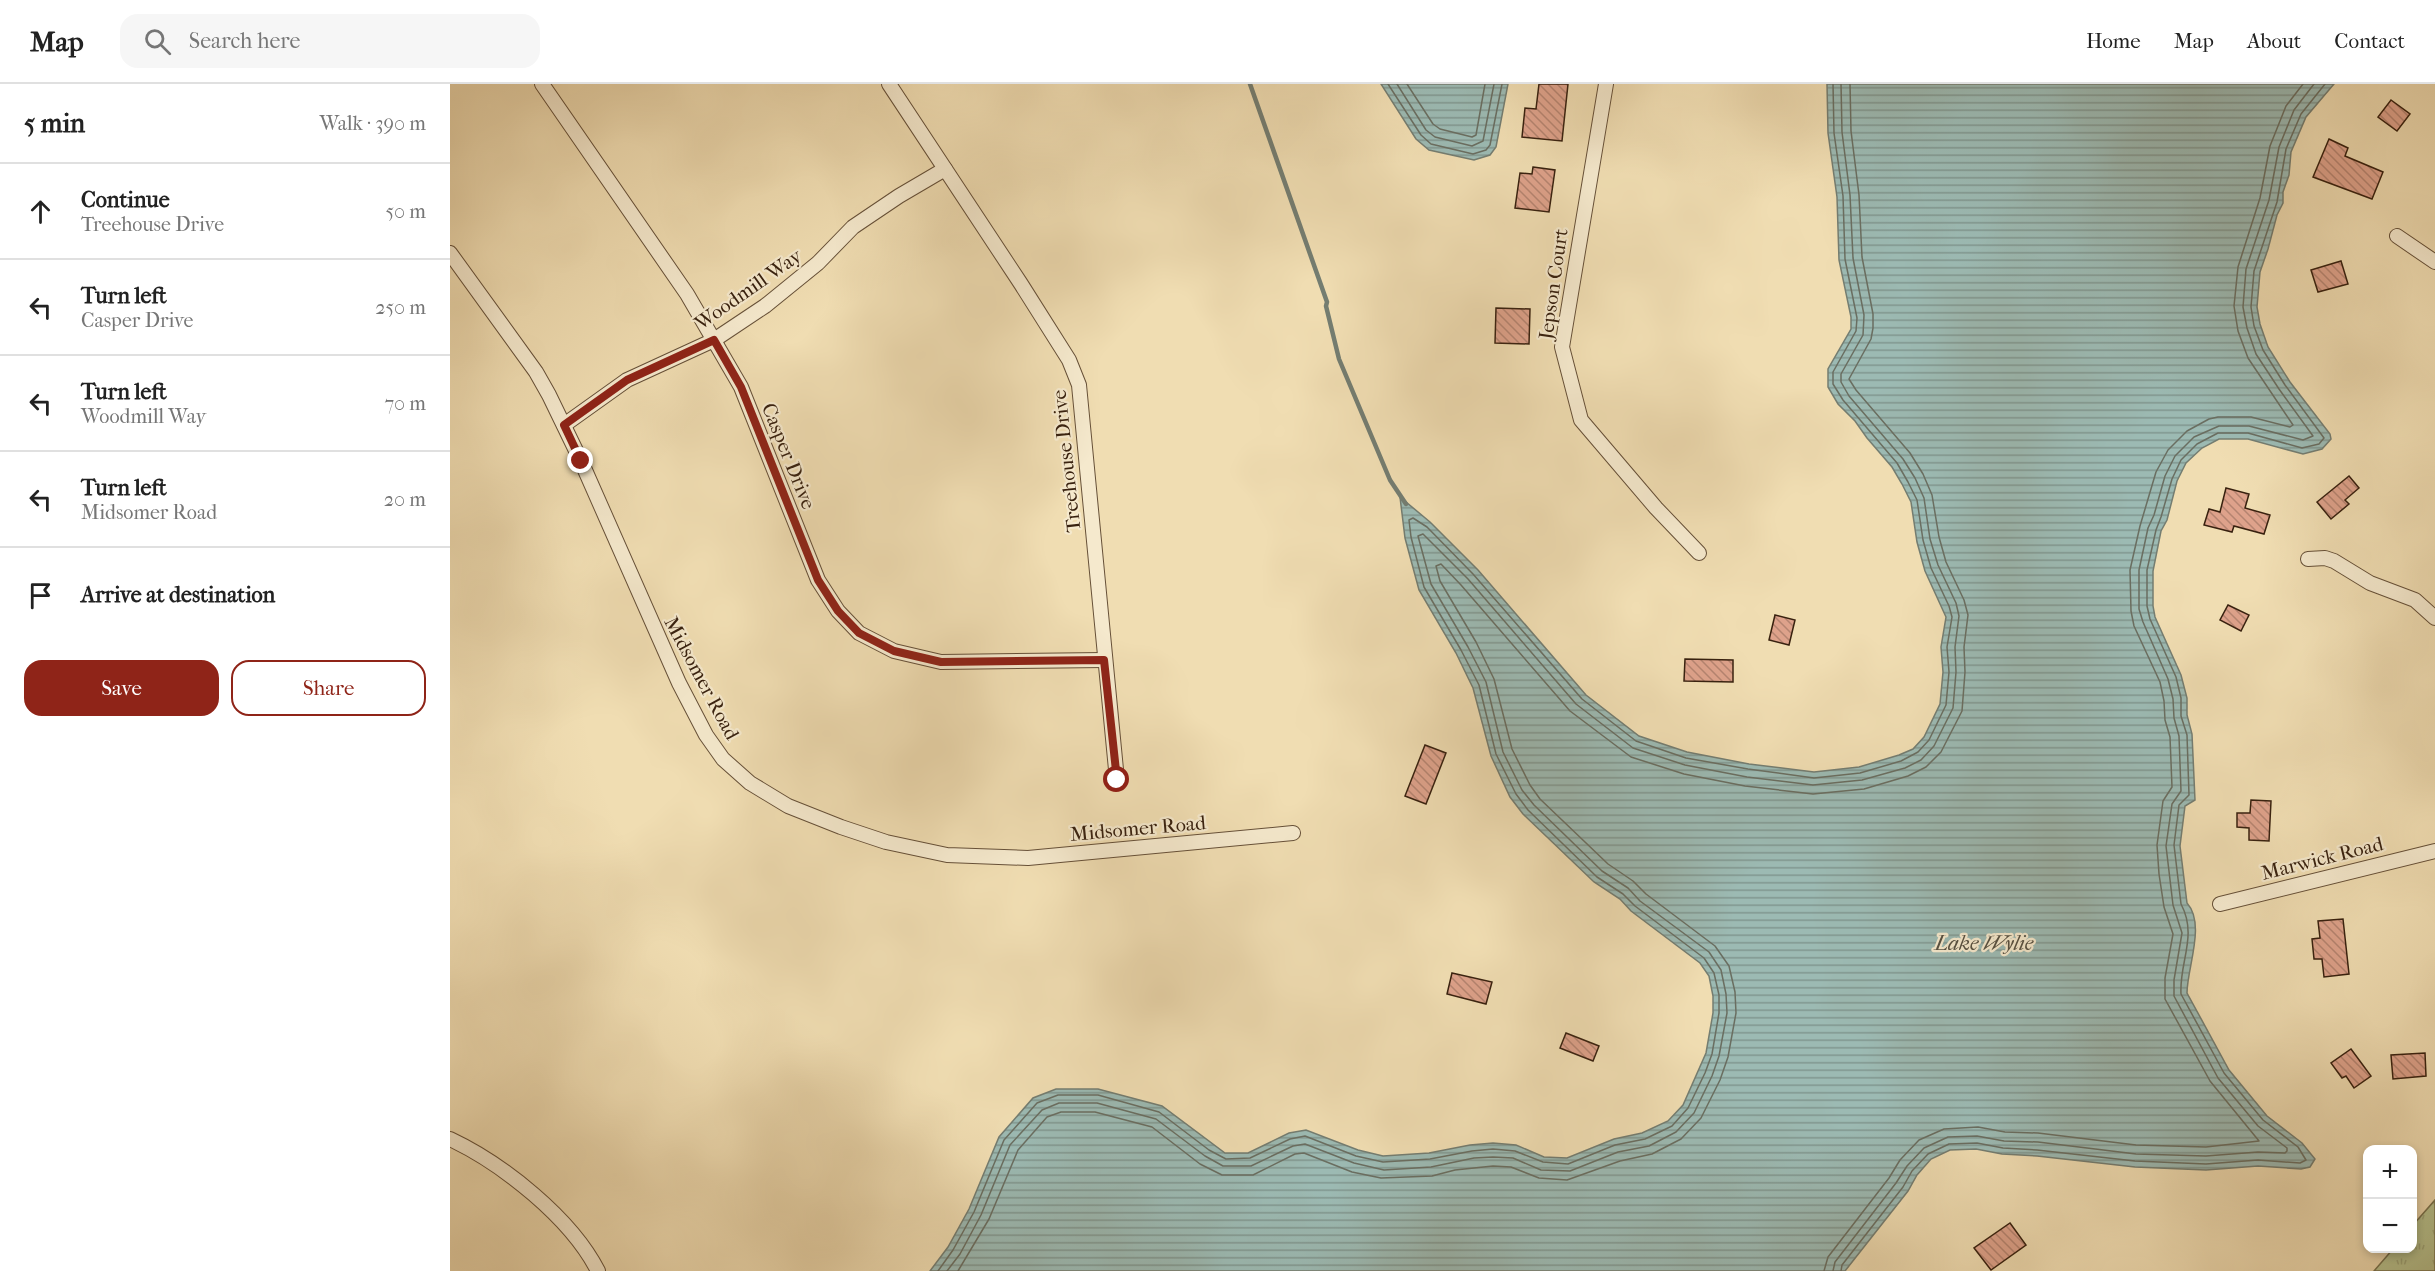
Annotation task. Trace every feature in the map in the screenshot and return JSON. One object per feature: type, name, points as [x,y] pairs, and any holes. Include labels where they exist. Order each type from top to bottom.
[{"type":"street","name":"Casper Drive","points":[[542,84],[687,294],[714,340],[741,387],[818,580],[838,611],[859,633],[894,651],[941,662],[1104,660]]},
{"type":"street","name":"Treehouse Drive","points":[[889,84],[1063,350],[1079,386],[1117,780]]},
{"type":"street","name":"Jepson Court","points":[[1606,84],[1562,347],[1581,420],[1656,508],[1699,553]]},
{"type":"street","name":"Woodmill Way","points":[[564,425],[627,380],[714,340],[765,306],[818,263],[854,227],[899,196],[945,169]]},
{"type":"street","points":[[2397,236],[2435,262]]},
{"type":"street","name":"Midsomer Road","points":[[450,253],[536,372],[564,425],[622,553],[651,624],[706,735],[723,759],[744,779],[788,806],[886,842],[947,855],[1028,858],[1293,833]]},
{"type":"street","points":[[2308,559],[2325,558],[2334,561],[2370,583],[2415,600],[2435,618]]},
{"type":"street","name":"Marwick Road","points":[[2220,904],[2435,851]]},
{"type":"street","points":[[450,1139],[470,1148],[518,1180],[576,1239],[592,1259],[598,1271]]},
{"type":"green space","points":[[2435,1200],[2435,1271],[2374,1271],[2390,1253],[2417,1253],[2417,1220]]},
{"type":"water","points":[[1381,84],[1508,84],[1496,147],[1490,155],[1474,160],[1429,150],[1416,139]]},
{"type":"water","name":"Lake Wylie","points":[[1827,84],[2334,84],[2306,117],[2291,152],[2283,203],[2277,215],[2260,272],[2257,307],[2268,347],[2290,382],[2330,434],[2331,439],[2322,449],[2303,454],[2248,439],[2219,439],[2202,448],[2186,463],[2177,481],[2167,520],[2161,531],[2153,571],[2155,617],[2181,675],[2192,734],[2195,800],[2185,806],[2180,846],[2187,903],[2195,922],[2187,993],[2229,1070],[2267,1116],[2302,1143],[2315,1159],[2310,1167],[2301,1169],[2258,1166],[2206,1170],[2135,1167],[2002,1154],[1976,1149],[1950,1150],[1931,1159],[1917,1175],[1908,1191],[1845,1271],[930,1271],[948,1247],[969,1209],[999,1137],[1033,1098],[1056,1089],[1098,1089],[1162,1106],[1225,1153],[1248,1153],[1289,1133],[1306,1130],[1358,1150],[1383,1156],[1429,1153],[1493,1143],[1516,1145],[1544,1157],[1567,1158],[1614,1139],[1642,1133],[1668,1121],[1683,1105],[1706,1053],[1713,1013],[1713,996],[1709,976],[1700,963],[1631,911],[1620,899],[1594,882],[1523,814],[1510,797],[1491,756],[1473,688],[1456,653],[1419,590],[1405,538],[1400,497],[1430,522],[1478,570],[1586,695],[1639,736],[1687,752],[1749,764],[1814,772],[1859,767],[1913,749],[1924,737],[1940,704],[1943,672],[1941,647],[1946,617],[1925,571],[1917,542],[1911,502],[1902,484],[1892,467],[1855,421],[1838,404],[1828,387],[1828,369],[1851,329],[1851,317],[1839,260],[1837,197],[1828,133]]},
{"type":"building","points":[[1539,84],[1568,84],[1562,141],[1522,137],[1525,108],[1536,109]]},
{"type":"building","points":[[2391,100],[2410,114],[2397,131],[2378,117]]},
{"type":"building","points":[[2329,139],[2348,148],[2345,156],[2383,172],[2372,199],[2313,177]]},
{"type":"building","points":[[1533,167],[1555,170],[1549,212],[1515,208],[1520,173],[1532,174]]},
{"type":"building","points":[[2341,261],[2348,284],[2318,292],[2311,270]]},
{"type":"building","points":[[1496,308],[1530,309],[1529,344],[1495,343]]},
{"type":"building","points":[[2349,476],[2359,488],[2345,500],[2349,504],[2331,519],[2317,502]]},
{"type":"building","points":[[2226,488],[2249,494],[2245,508],[2270,515],[2264,534],[2234,526],[2232,532],[2204,525],[2209,509],[2220,512]]},
{"type":"building","points":[[2228,605],[2249,615],[2241,631],[2220,620]]},
{"type":"building","points":[[1775,615],[1795,620],[1789,645],[1769,640]]},
{"type":"building","points":[[1685,659],[1733,660],[1733,682],[1684,681]]},
{"type":"building","points":[[1425,745],[1446,753],[1426,804],[1405,796]]},
{"type":"building","points":[[2251,800],[2271,801],[2269,841],[2249,840],[2249,828],[2237,827],[2237,813],[2250,813]]},
{"type":"building","points":[[2343,919],[2349,974],[2324,977],[2322,959],[2314,959],[2312,939],[2320,938],[2318,921]]},
{"type":"building","points":[[1452,973],[1492,982],[1486,1004],[1447,994]]},
{"type":"building","points":[[1566,1033],[1599,1046],[1593,1061],[1560,1048]]},
{"type":"building","points":[[2351,1049],[2371,1076],[2354,1088],[2346,1076],[2342,1078],[2331,1063]]},
{"type":"building","points":[[2425,1053],[2426,1076],[2393,1079],[2391,1055]]},
{"type":"building","points":[[2010,1223],[2026,1245],[1991,1270],[1974,1248]]},
{"type":"waterway","points":[[1250,84],[1327,302],[1326,306],[1339,359],[1390,480],[1406,504]]},
{"type":"route","points":[[581,461],[564,425],[627,380],[714,340],[741,387],[818,580],[838,611],[859,633],[894,651],[941,662],[1104,660],[1117,780]]}]
